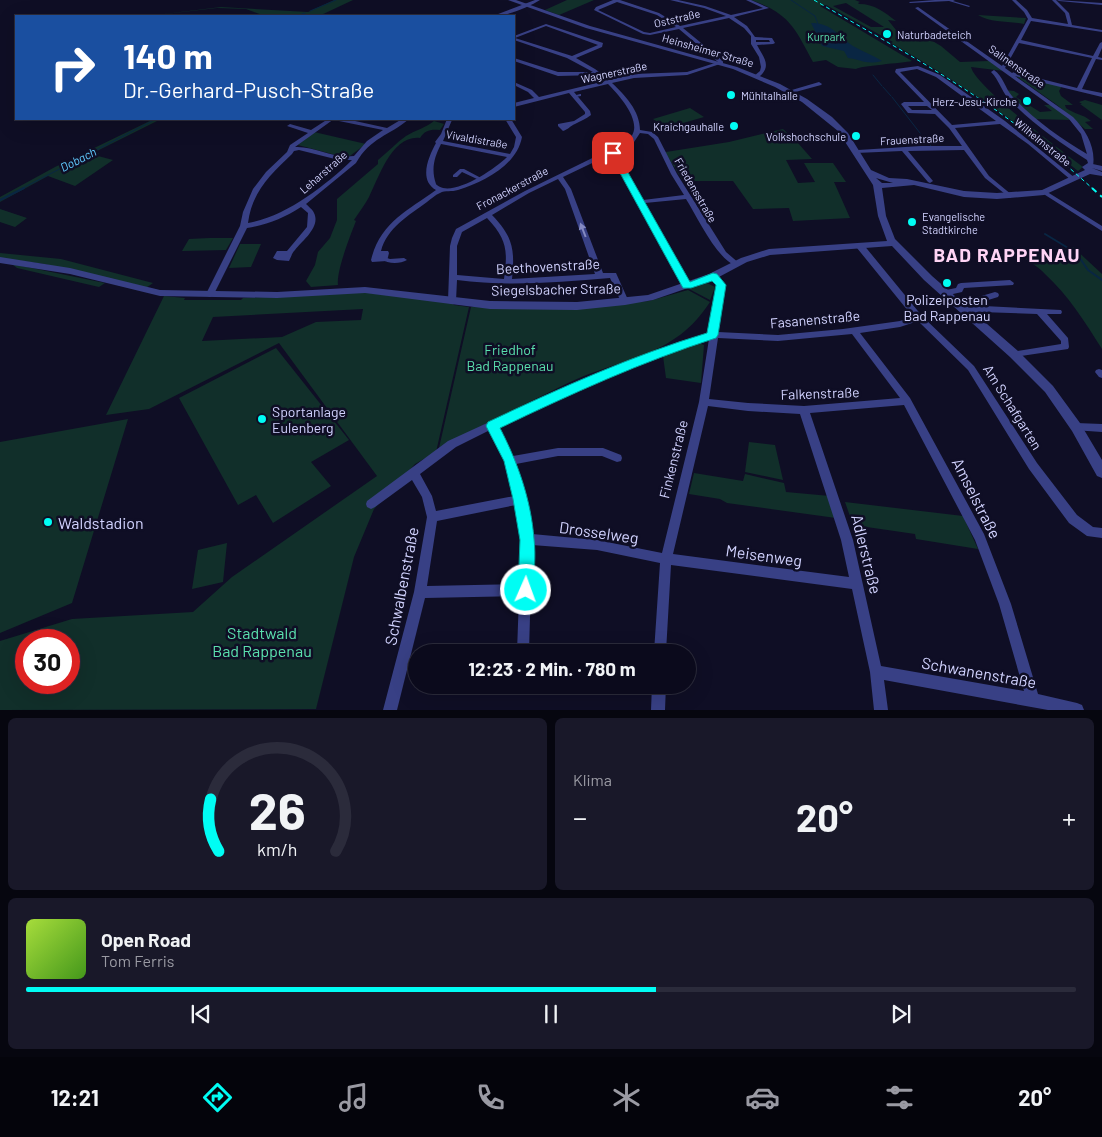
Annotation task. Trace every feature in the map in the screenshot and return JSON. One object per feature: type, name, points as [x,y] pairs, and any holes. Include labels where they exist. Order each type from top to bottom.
[{"type":"street","name":"Heinsheimer Straße","points":[[510,0],[588,27],[757,76],[788,92],[841,129],[858,152],[882,195],[889,237],[944,293],[1014,354],[1048,389],[1076,427],[1102,472]]},
{"type":"street","points":[[498,15],[538,0]]},
{"type":"street","points":[[617,0],[658,14],[681,27],[720,60],[720,64]]},
{"type":"street","name":"Oststraße","points":[[617,0],[596,10],[599,14],[643,33],[650,34],[767,8],[748,0]]},
{"type":"street","points":[[672,0],[730,16],[744,25],[764,62],[760,74],[757,76]]},
{"type":"street","points":[[949,0],[962,4]]},
{"type":"street","points":[[908,1],[954,0]]},
{"type":"street","points":[[1014,0],[1026,11],[1030,19]]},
{"type":"street","points":[[1054,0],[1067,13],[1070,25]]},
{"type":"street","points":[[1059,0],[1102,4]]},
{"type":"street","name":"Salinenstraße","points":[[908,1],[1055,105],[1083,130],[1090,146],[1091,166]]},
{"type":"street","points":[[1030,19],[1102,31]]},
{"type":"street","points":[[1001,67],[1004,67],[1009,60],[1030,19]]},
{"type":"street","points":[[515,38],[546,25],[601,44],[572,58]]},
{"type":"street","points":[[515,38],[572,58],[598,73],[617,91],[633,113],[637,131]]},
{"type":"street","points":[[1018,41],[1102,59]]},
{"type":"street","points":[[1079,89],[1102,43]]},
{"type":"street","points":[[515,59],[558,74],[598,73]]},
{"type":"street","name":"Wagnerstraße","points":[[515,105],[538,99],[575,94],[608,82],[640,75],[687,73],[720,64]]},
{"type":"street","name":"Wilhelmstraße","points":[[898,72],[900,69],[914,68],[928,70],[1003,122],[1073,179]]},
{"type":"street","points":[[898,72],[951,127],[987,177],[1010,196]]},
{"type":"street","points":[[994,72],[1005,92],[1033,119],[1102,174]]},
{"type":"street","points":[[1009,73],[1102,95]]},
{"type":"street","points":[[1001,84],[1022,82]]},
{"type":"street","points":[[515,84],[530,91],[538,99]]},
{"type":"street","points":[[788,92],[819,84]]},
{"type":"street","points":[[571,124],[588,114],[587,109],[575,94]]},
{"type":"street","points":[[930,104],[904,104],[910,112],[937,112]]},
{"type":"street","points":[[210,294],[244,226],[246,212],[256,189],[279,162],[290,153],[291,149],[330,120]]},
{"type":"street","points":[[344,120],[385,129],[387,132]]},
{"type":"street","name":"Leharstraße","points":[[244,226],[277,218],[302,204],[354,162],[356,154],[405,120]]},
{"type":"street","points":[[446,120],[432,158],[429,175],[432,183],[439,190],[448,191],[458,190],[512,156],[519,137],[509,120]]},
{"type":"street","points":[[951,127],[1003,122]]},
{"type":"street","points":[[290,126],[312,132]]},
{"type":"street","name":"Fronackerstraße","points":[[452,301],[455,277],[453,239],[459,230],[559,176],[613,152],[634,139],[637,131]]},
{"type":"street","name":"Friedensstraße","points":[[637,131],[654,136],[722,254],[736,264]]},
{"type":"street","name":"Vivaldistraße","points":[[438,142],[512,156]]},
{"type":"street","points":[[291,149],[302,148],[346,159],[355,158]]},
{"type":"street","name":"Frauenstraße","points":[[858,152],[966,148]]},
{"type":"street","points":[[903,149],[930,181]]},
{"type":"street","points":[[613,152],[687,286]]},
{"type":"street","points":[[1091,166],[1102,169]]},
{"type":"street","points":[[882,195],[912,182],[964,194],[1010,196],[1044,192],[1073,179],[1091,166]]},
{"type":"street","points":[[455,176],[462,170],[479,178]]},
{"type":"street","points":[[559,176],[568,190],[600,276]]},
{"type":"street","points":[[404,260],[389,262],[384,259],[385,253],[376,253],[380,240],[389,227],[439,190]]},
{"type":"street","points":[[1044,192],[1102,229]]},
{"type":"street","name":"Heinsheimer Straße","points":[[879,244],[884,242],[885,238],[882,195]]},
{"type":"street","points":[[639,202],[688,197]]},
{"type":"street","points":[[288,253],[311,227],[311,213],[302,204]]},
{"type":"street","points":[[487,214],[502,229],[510,246],[508,281]]},
{"type":"street","name":"Siegelsbacher Straße","points":[[0,260],[70,271],[160,293],[277,295],[365,290],[490,305],[577,306],[648,298],[687,286],[754,256],[769,252],[894,243]]},
{"type":"street","name":"Am Schafgarten","points":[[860,246],[919,318],[971,368],[1033,466],[1073,519],[1096,532]]},
{"type":"street","name":"Beethovenstraße","points":[[455,277],[480,281],[508,281],[613,275],[625,302]]},
{"type":"street","name":"Finkenstraße","points":[[661,644],[666,559],[704,402],[712,335],[721,285],[713,276]]},
{"type":"street","points":[[944,293],[959,290],[961,286],[1010,282]]},
{"type":"street","points":[[980,309],[981,299],[995,295]]},
{"type":"street","points":[[964,311],[980,309],[1058,312]]},
{"type":"street","points":[[1014,354],[1065,347],[1064,340],[1039,311]]},
{"type":"street","name":"Fasanenstraße","points":[[712,335],[778,338],[900,324],[919,318]]},
{"type":"street","name":"Amselstraße","points":[[854,330],[907,401],[980,538],[1013,628],[1033,699]]},
{"type":"street","points":[[371,504],[452,444],[571,388],[664,350],[712,335]]},
{"type":"street","name":"Falkenstraße","points":[[704,402],[804,410],[907,401]]},
{"type":"street","name":"Adlerstraße","points":[[804,410],[837,506],[857,584],[876,672],[881,710]]},
{"type":"street","points":[[493,426],[510,461],[520,499],[527,540],[523,644]]},
{"type":"street","points":[[1076,427],[1102,428]]},
{"type":"street","points":[[510,461],[558,452],[603,452],[617,458]]},
{"type":"street","name":"Schwalbenstraße","points":[[390,710],[420,592],[432,517],[427,496],[413,472]]},
{"type":"street","points":[[432,517],[520,499]]},
{"type":"street","name":"Drosselweg","points":[[527,540],[597,545],[666,559]]},
{"type":"street","name":"Meisenweg","points":[[666,559],[857,584]]},
{"type":"street","points":[[420,592],[526,590]]},
{"type":"street","name":"Schwanenstraße","points":[[876,672],[1033,699],[1077,710]]},
{"type":"street","points":[[658,710],[659,694]]},
{"type":"green space","points":[[334,0],[353,0],[321,15],[262,15],[246,9],[217,8],[156,15],[221,7],[308,12]]},
{"type":"green space","points":[[567,0],[594,0],[559,15],[545,10]]},
{"type":"green space","name":"Kurpark","points":[[751,0],[855,0],[860,2],[859,4],[879,9],[896,21],[888,20],[896,30],[918,37],[924,36],[941,46],[960,62],[989,61],[1004,71],[971,67],[987,89],[1083,167],[1078,171],[1010,119],[940,72],[891,43],[893,42],[826,5],[820,6],[912,61],[856,69],[838,67],[826,60],[813,62],[790,23],[783,16]],"holes":[[[846,3],[884,27],[871,27],[833,6]]]},
{"type":"green space","points":[[978,15],[1026,18],[1024,24],[994,21]]},
{"type":"green space","points":[[1016,76],[1062,86],[1059,91],[1061,96],[1073,105],[1065,105],[1066,108],[1091,121],[1085,122],[1093,129],[1085,129],[1057,105]]},
{"type":"green space","points":[[1005,90],[1014,91],[1019,94],[1016,97],[1040,112],[1052,111],[1044,105],[1053,105],[1071,120],[1035,119]]},
{"type":"green space","points":[[1085,100],[1102,105],[1102,120],[1080,104],[1082,104],[1079,102]]},
{"type":"green space","points":[[690,108],[704,117],[666,128],[653,119]]},
{"type":"green space","points":[[152,120],[159,120],[95,152],[99,153],[98,156],[113,160],[75,186],[48,176],[0,202],[0,197],[55,167]]},
{"type":"green space","points":[[434,121],[444,124],[440,130],[428,131],[420,138],[410,139],[402,143],[394,150],[382,169],[367,200],[354,220],[356,221],[341,263],[338,285],[311,287],[306,281],[315,265],[318,252],[330,238],[337,220],[337,199],[378,164],[378,160],[402,139]]},
{"type":"green space","points":[[783,129],[812,159],[786,160],[798,183],[815,182],[804,163],[833,163],[846,182],[834,182],[850,218],[793,221],[789,208],[753,209],[733,181],[683,181],[666,154],[666,152],[729,142]]},
{"type":"green space","points":[[314,132],[366,144],[347,158],[298,145]]},
{"type":"green space","points":[[0,209],[27,218],[15,227],[0,222]]},
{"type":"green space","points":[[233,238],[226,250],[182,251],[189,239]]},
{"type":"green space","points":[[240,244],[261,244],[251,267],[229,268]]},
{"type":"green space","points":[[1073,247],[1102,274],[1102,349],[1069,300],[1042,271],[1017,252],[1055,255]]},
{"type":"green space","points":[[0,253],[61,259],[153,283],[146,288],[44,264],[0,258]]},
{"type":"green space","points":[[12,264],[105,283],[99,287],[17,268]]},
{"type":"green space","points":[[707,283],[715,287],[710,300],[689,289]]},
{"type":"green space","name":"Friedhof Bad Rappenau","points":[[688,290],[710,302],[696,320],[680,335],[646,354],[568,383],[439,448],[471,307],[561,308],[649,301]]},
{"type":"green space","name":"Stadtwald Bad Rappenau","points":[[370,293],[452,303],[469,307],[436,452],[415,464],[374,509],[354,557],[316,709],[0,710],[0,641],[15,636],[15,694],[80,694],[80,629],[39,629],[72,619],[193,612],[232,577],[377,476],[279,343],[149,409],[106,415],[164,296],[185,298],[184,300],[241,300],[243,298]],"holes":[[[363,309],[361,320],[316,322],[282,337],[202,341],[213,317]]]},
{"type":"green space","points":[[696,342],[704,345],[701,383],[666,378],[663,356]]},
{"type":"green space","name":"Sportanlage Eulenberg","points":[[276,348],[349,440],[311,462],[331,486],[273,523],[256,495],[238,505],[179,398]]},
{"type":"green space","name":"Waldstadion","points":[[128,419],[72,603],[0,633],[0,442]]},
{"type":"green space","points":[[749,442],[775,445],[783,480],[745,472]]},
{"type":"green space","points":[[694,473],[743,481],[745,474],[784,483],[786,492],[830,496],[836,518],[727,503],[720,499],[689,494]]},
{"type":"green space","points":[[845,502],[963,516],[978,549],[916,539],[915,534],[853,525]]},
{"type":"green space","points":[[227,543],[223,582],[192,589],[198,550]]},
{"type":"water","points":[[811,23],[818,23],[829,27],[853,46],[882,61],[868,62],[848,58],[844,51],[822,46],[819,40],[824,38],[818,37]]},
{"type":"waterway","name":"Dobach","points":[[310,11],[336,0]]},
{"type":"waterway","points":[[791,0],[815,16],[818,24]]},
{"type":"waterway","name":"Dobach","points":[[299,15],[305,13]]},
{"type":"waterway","points":[[873,75],[882,86]]},
{"type":"waterway","points":[[883,87],[891,96]]},
{"type":"waterway","points":[[892,97],[920,133]]},
{"type":"waterway","name":"Dobach","points":[[21,189],[154,120]]},
{"type":"waterway","points":[[921,134],[931,146]]},
{"type":"waterway","name":"Dobach","points":[[0,200],[24,188]]},
{"type":"waterway","points":[[1045,234],[1073,251]]},
{"type":"waterway","points":[[1077,254],[1088,270],[1102,280]]},
{"type":"railway","points":[[814,0],[925,64],[990,106],[1017,125],[1093,189]]},
{"type":"railway","points":[[1092,188],[1102,197]]},
{"type":"place","name":"Naturbadeteich","points":[[887,34]]},
{"type":"place","name":"Mühltalhalle","points":[[731,95]]},
{"type":"place","name":"Herz-Jesu-Kirche","points":[[1027,101]]},
{"type":"place","name":"Kraichgauhalle","points":[[734,126]]},
{"type":"place","name":"Volkshochschule","points":[[856,136]]},
{"type":"place","name":"Evangelische Stadtkirche","points":[[912,222]]},
{"type":"place","name":"Polizeiposten Bad Rappenau","points":[[947,283]]},
{"type":"place","name":"Sportanlage Eulenberg","points":[[262,419]]},
{"type":"place","name":"Waldstadion","points":[[48,522]]},
{"type":"district","name":"BAD RAPPENAU","points":[[1007,254]]},
{"type":"route","points":[[526,590],[527,540],[520,499],[510,461],[493,426],[571,388],[644,360],[664,350],[712,335],[721,285],[713,276],[687,286],[613,153]]}]
